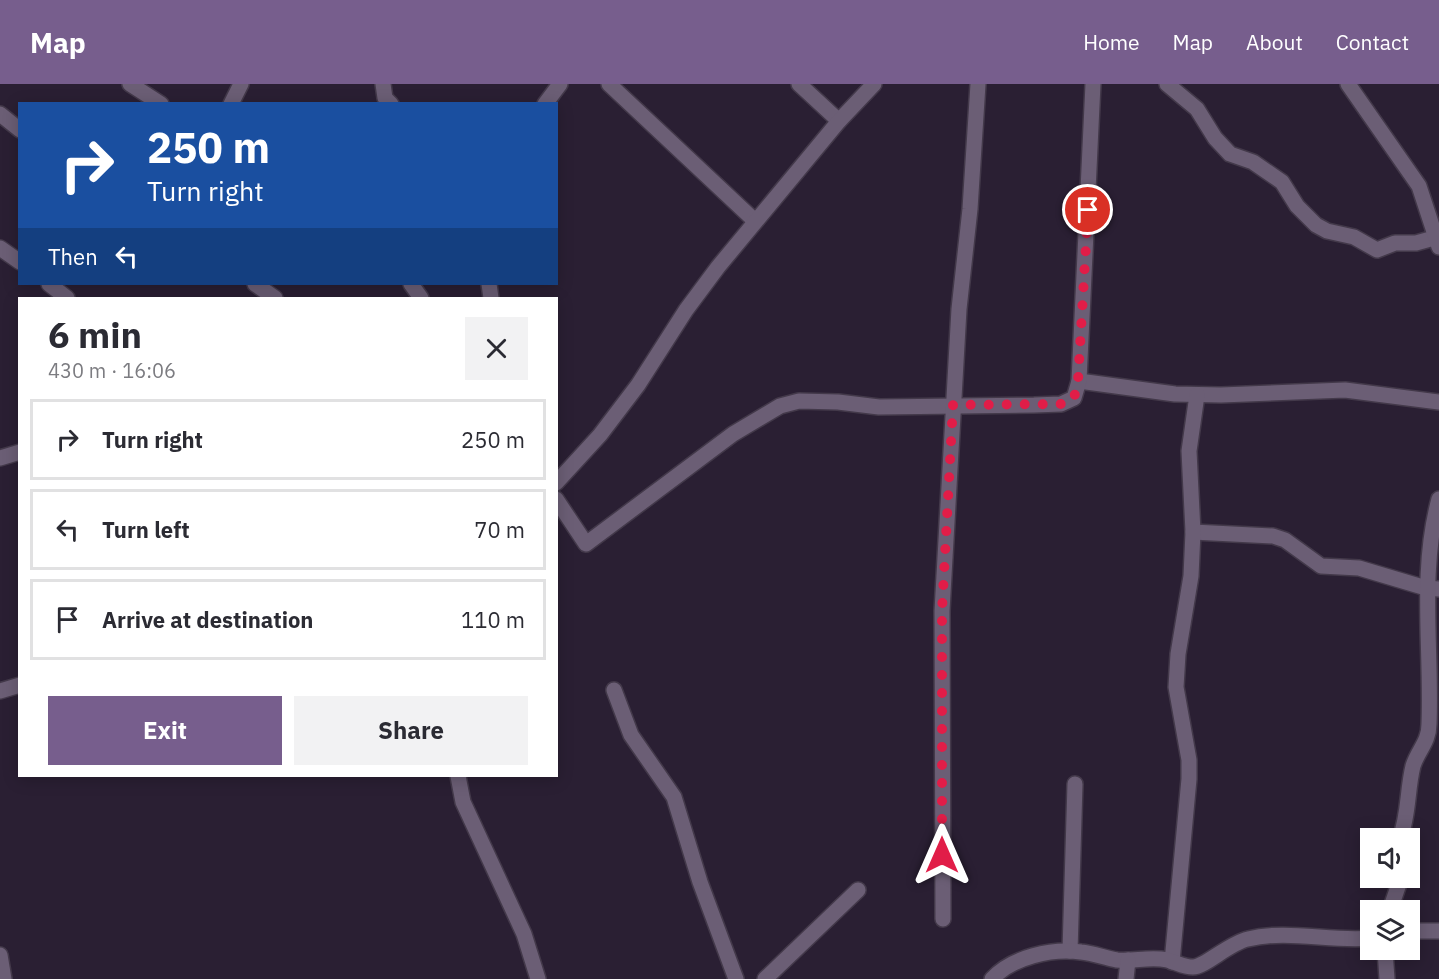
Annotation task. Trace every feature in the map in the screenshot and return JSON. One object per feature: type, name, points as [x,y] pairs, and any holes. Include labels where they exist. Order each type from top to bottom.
[{"type":"street","points":[[130,84],[158,102]]},
{"type":"street","points":[[232,102],[241,84]]},
{"type":"street","points":[[383,84],[385,98],[389,102]]},
{"type":"street","points":[[546,102],[560,84]]},
{"type":"street","points":[[609,84],[755,221]]},
{"type":"street","points":[[799,84],[839,121]]},
{"type":"street","points":[[558,481],[600,435],[638,385],[686,310],[755,221],[839,121],[874,84]]},
{"type":"street","points":[[943,919],[942,611],[953,405],[978,84]]},
{"type":"street","points":[[558,502],[586,544],[733,434],[780,406],[799,401],[838,402],[879,408],[1061,404],[1074,398],[1078,381],[1093,84]]},
{"type":"street","points":[[1167,84],[1197,108],[1215,138],[1230,154],[1253,162],[1282,182],[1297,206],[1327,231],[1354,237],[1377,250],[1395,243],[1437,243],[1419,186],[1348,84]]},
{"type":"street","points":[[0,114],[18,128]]},
{"type":"street","points":[[0,248],[18,260]]},
{"type":"street","points":[[50,285],[66,297]]},
{"type":"street","points":[[256,285],[274,297]]},
{"type":"street","points":[[1078,381],[1197,395],[1345,390],[1439,402]]},
{"type":"street","points":[[1172,962],[1189,760],[1176,687],[1178,654],[1191,576],[1193,532],[1189,451],[1197,395]]},
{"type":"street","points":[[0,458],[18,453]]},
{"type":"street","points":[[1402,828],[1413,767],[1425,747],[1429,726],[1432,589],[1428,558],[1439,499]]},
{"type":"street","points":[[1193,532],[1273,536],[1285,540],[1321,566],[1359,568],[1432,589]]},
{"type":"street","points":[[0,691],[18,686]]},
{"type":"street","points":[[614,690],[631,735],[674,796],[700,882],[736,979]]},
{"type":"street","points":[[458,777],[463,802],[524,934],[538,979]]},
{"type":"street","points":[[1070,951],[1076,784]]},
{"type":"street","points":[[765,979],[858,890]]},
{"type":"street","points":[[1420,931],[1439,931]]},
{"type":"street","points":[[992,979],[998,972],[1031,957],[1070,951],[1128,960],[1148,958],[1191,967],[1202,966],[1209,957],[1234,943],[1265,936],[1360,938]]},
{"type":"street","points":[[0,955],[4,979]]},
{"type":"street","points":[[1126,979],[1128,960]]},
{"type":"street","points":[[1385,960],[1387,979]]},
{"type":"route","points":[[942,855],[942,611],[953,405],[1061,404],[1074,398],[1078,381],[1088,210]]}]
